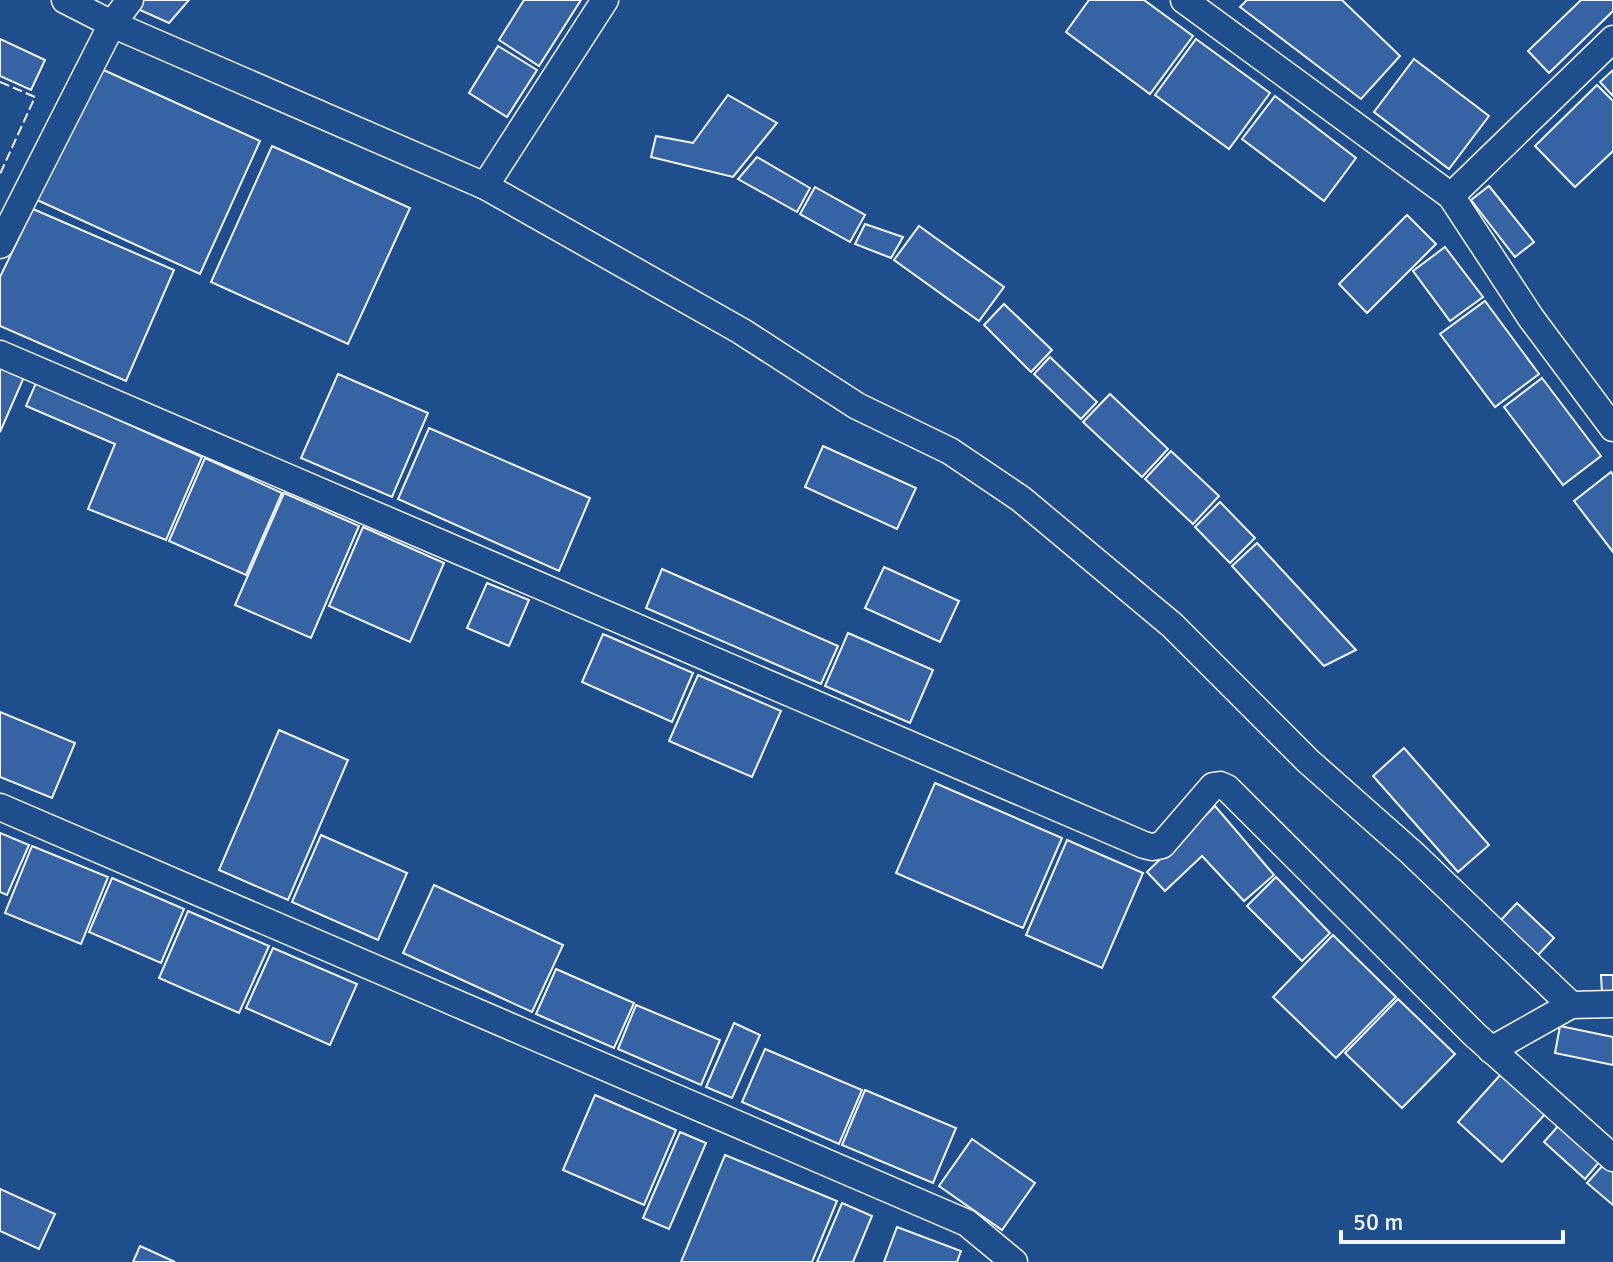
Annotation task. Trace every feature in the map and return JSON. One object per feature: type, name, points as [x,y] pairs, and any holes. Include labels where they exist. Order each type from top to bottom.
[{"type":"street","points":[[65,0],[112,24],[485,186],[741,331],[857,406],[950,451],[1021,499],[1172,625],[1308,761],[1412,853],[1561,1010]]},
{"type":"street","points":[[0,245],[112,24],[130,0]]},
{"type":"street","points":[[485,186],[605,0]]},
{"type":"street","points":[[1184,0],[1451,196],[1531,318],[1613,428]]},
{"type":"street","points":[[1451,196],[1613,39]]},
{"type":"street","points":[[0,354],[1144,845],[1162,845],[1213,786],[1220,785],[1233,793],[1491,1050],[1613,1158]]},
{"type":"street","points":[[0,807],[967,1223],[1014,1262]]},
{"type":"street","points":[[1491,1050],[1561,1010],[1613,1004]]},
{"type":"building","points":[[136,0],[189,0],[169,23],[131,6]]},
{"type":"building","points":[[524,0],[581,0],[539,66],[499,40]]},
{"type":"building","points":[[1089,0],[1144,0],[1193,36],[1150,94],[1066,32]]},
{"type":"building","points":[[1247,0],[1342,0],[1400,56],[1361,99],[1240,7]]},
{"type":"building","points":[[1581,0],[1613,0],[1613,11],[1549,73],[1528,51]]},
{"type":"building","points":[[0,39],[45,60],[31,90],[0,76]]},
{"type":"building","points":[[1196,39],[1270,93],[1229,149],[1155,95]]},
{"type":"building","points":[[498,46],[537,70],[507,117],[469,93]]},
{"type":"building","points":[[1414,59],[1489,116],[1449,169],[1374,112]]},
{"type":"building","points":[[97,67],[260,141],[200,274],[37,200]]},
{"type":"building","points":[[1613,70],[1613,96],[1600,82]]},
{"type":"building","points":[[1597,85],[1613,101],[1613,151],[1575,187],[1535,146]]},
{"type":"building","points":[[728,95],[777,123],[733,177],[651,157],[656,136],[693,143]]},
{"type":"building","points":[[1275,96],[1356,158],[1324,201],[1242,139]]},
{"type":"building","points":[[272,146],[410,208],[348,344],[211,282]]},
{"type":"building","points":[[757,157],[810,188],[797,212],[738,179]]},
{"type":"building","points":[[1489,186],[1534,242],[1515,257],[1471,200]]},
{"type":"building","points":[[815,187],[865,215],[850,242],[800,214]]},
{"type":"building","points":[[33,209],[174,270],[126,381],[0,326],[0,277]]},
{"type":"building","points":[[1407,215],[1436,244],[1367,313],[1339,284]]},
{"type":"building","points":[[865,224],[903,237],[891,258],[855,244]]},
{"type":"building","points":[[919,226],[1004,287],[979,321],[894,260]]},
{"type":"building","points":[[1445,247],[1483,297],[1450,321],[1413,271]]},
{"type":"building","points":[[1485,301],[1539,374],[1495,407],[1440,334]]},
{"type":"building","points":[[1004,304],[1052,350],[1031,372],[984,325]]},
{"type":"building","points":[[1050,357],[1097,402],[1081,419],[1034,374]]},
{"type":"building","points":[[0,367],[24,377],[0,432]]},
{"type":"building","points":[[338,374],[428,413],[392,497],[301,458]]},
{"type":"building","points":[[1542,378],[1601,456],[1563,485],[1504,407]]},
{"type":"building","points":[[36,383],[202,457],[166,540],[88,509],[115,444],[26,406]]},
{"type":"building","points":[[1110,394],[1168,449],[1142,477],[1083,422]]},
{"type":"building","points":[[429,428],[590,498],[559,571],[398,499]]},
{"type":"building","points":[[823,446],[916,488],[897,529],[805,487]]},
{"type":"building","points":[[1171,451],[1219,496],[1193,524],[1145,479]]},
{"type":"building","points":[[205,458],[282,493],[246,575],[169,541]]},
{"type":"building","points":[[1611,472],[1613,475],[1613,552],[1574,501]]},
{"type":"building","points":[[284,493],[359,526],[311,638],[235,605]]},
{"type":"building","points":[[1220,502],[1255,538],[1230,563],[1195,527]]},
{"type":"building","points":[[363,527],[444,563],[410,642],[329,606]]},
{"type":"building","points":[[1257,543],[1356,650],[1324,666],[1232,566]]},
{"type":"building","points":[[884,567],[959,601],[940,642],[865,608]]},
{"type":"building","points":[[662,569],[838,646],[821,684],[646,608]]},
{"type":"building","points":[[487,583],[529,600],[509,646],[467,628]]},
{"type":"building","points":[[848,633],[933,670],[910,723],[825,686]]},
{"type":"building","points":[[603,634],[693,673],[672,722],[582,682]]},
{"type":"building","points":[[698,675],[781,711],[752,777],[669,741]]},
{"type":"building","points":[[0,712],[75,743],[52,798],[0,777]]},
{"type":"building","points":[[279,730],[348,760],[288,900],[219,870]]},
{"type":"building","points":[[1404,748],[1489,845],[1458,872],[1373,776]]},
{"type":"building","points":[[935,783],[1062,838],[1023,928],[896,873]]},
{"type":"building","points":[[1215,806],[1274,875],[1244,901],[1202,856],[1165,891],[1147,872]]},
{"type":"building","points":[[0,833],[29,845],[7,895],[0,892]]},
{"type":"building","points":[[321,835],[407,873],[378,940],[292,902]]},
{"type":"building","points":[[1067,840],[1143,873],[1102,968],[1026,935]]},
{"type":"building","points":[[32,846],[108,877],[81,944],[5,913]]},
{"type":"building","points":[[1276,877],[1330,933],[1302,961],[1247,906]]},
{"type":"building","points":[[112,878],[184,909],[161,963],[89,932]]},
{"type":"building","points":[[434,885],[563,945],[532,1012],[403,953]]},
{"type":"building","points":[[1517,903],[1554,938],[1537,956],[1500,921]]},
{"type":"building","points":[[188,911],[269,946],[239,1013],[159,978]]},
{"type":"building","points":[[1333,935],[1396,997],[1336,1058],[1273,997]]},
{"type":"building","points":[[273,948],[357,984],[330,1045],[246,1008]]},
{"type":"building","points":[[556,969],[634,1003],[614,1048],[536,1014]]},
{"type":"building","points":[[1601,975],[1613,975],[1613,992],[1602,993]]},
{"type":"building","points":[[1398,999],[1455,1054],[1402,1108],[1345,1053]]},
{"type":"building","points":[[636,1005],[720,1040],[701,1085],[618,1049]]},
{"type":"building","points":[[734,1023],[760,1035],[732,1098],[706,1087]]},
{"type":"building","points":[[1560,1026],[1613,1037],[1613,1065],[1555,1053]]},
{"type":"building","points":[[765,1049],[862,1090],[839,1144],[742,1102]]},
{"type":"building","points":[[1502,1073],[1546,1113],[1502,1162],[1458,1122]]},
{"type":"building","points":[[865,1090],[956,1128],[933,1183],[842,1145]]},
{"type":"building","points":[[595,1095],[676,1130],[644,1205],[563,1170]]},
{"type":"building","points":[[1559,1125],[1600,1161],[1585,1179],[1544,1142]]},
{"type":"building","points":[[680,1132],[706,1143],[669,1229],[643,1218]]},
{"type":"building","points":[[972,1139],[1035,1183],[1002,1230],[939,1186]]},
{"type":"building","points":[[725,1155],[837,1201],[812,1262],[681,1262]]},
{"type":"building","points":[[1604,1164],[1613,1172],[1613,1205],[1587,1183]]},
{"type":"building","points":[[0,1189],[55,1214],[39,1249],[0,1231]]},
{"type":"building","points":[[842,1203],[872,1216],[853,1262],[817,1262]]},
{"type":"building","points":[[897,1227],[961,1251],[957,1262],[884,1262]]},
{"type":"building","points":[[140,1246],[175,1262],[133,1262]]},
{"type":"fence","points":[[0,82],[35,97],[0,174]]}]
